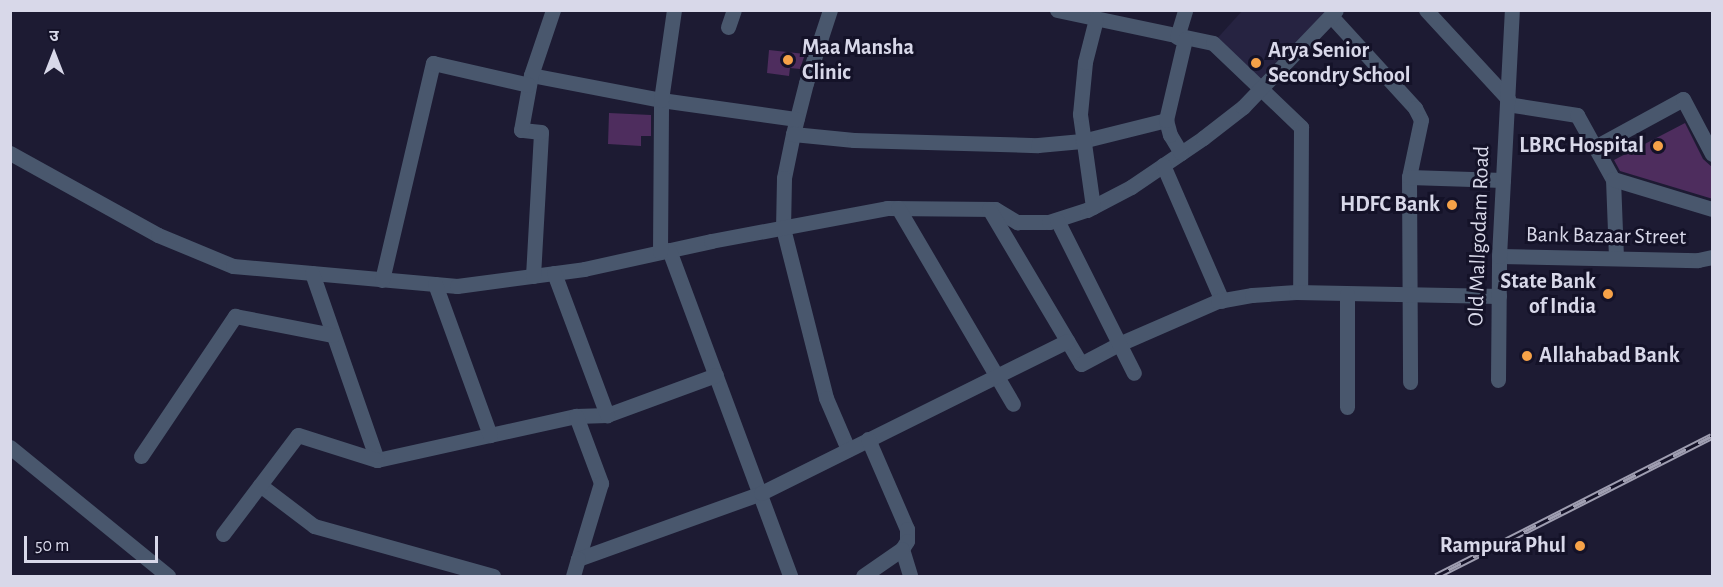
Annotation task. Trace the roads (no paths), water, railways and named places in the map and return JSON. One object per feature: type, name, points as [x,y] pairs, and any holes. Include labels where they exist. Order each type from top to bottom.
[{"type":"street","points":[[533,276],[541,132],[521,130],[530,80],[553,10]]},
{"type":"street","points":[[674,10],[661,100],[664,251],[716,375],[761,492],[790,576]]},
{"type":"street","points":[[830,10],[795,126],[784,178],[783,228],[826,398],[848,449]]},
{"type":"street","points":[[1057,10],[1213,43],[1301,128],[1300,292]]},
{"type":"street","points":[[1181,153],[1170,135],[1166,120],[1185,10]]},
{"type":"street","points":[[1426,10],[1508,99],[1577,115],[1613,179],[1616,258]]},
{"type":"street","name":"Old Mallgodam Road","points":[[1498,380],[1499,256],[1512,10]]},
{"type":"street","points":[[10,153],[158,235],[233,266],[457,286],[554,273],[898,208],[995,209],[1017,222],[1057,220],[1093,207],[1131,187],[1243,108],[1260,87],[1333,13],[1415,108],[1421,120],[1409,177],[1410,382]]},
{"type":"street","points":[[1093,207],[1082,141],[1081,88],[1096,19]]},
{"type":"street","points":[[382,280],[433,63],[661,100],[854,140],[1038,145],[1082,141],[1166,120]]},
{"type":"street","points":[[1595,147],[1683,99],[1713,154]]},
{"type":"street","points":[[1163,165],[1222,301]]},
{"type":"street","points":[[1409,177],[1503,180]]},
{"type":"street","points":[[1613,179],[1713,208]]},
{"type":"street","points":[[898,208],[1013,404]]},
{"type":"street","points":[[989,209],[1081,364],[1119,344],[1222,301],[1252,295],[1300,292],[1499,296]]},
{"type":"street","points":[[1057,220],[1134,373]]},
{"type":"street","name":"Bank Bazaar Street","points":[[1499,256],[1698,260],[1713,257]]},
{"type":"street","points":[[312,273],[377,460]]},
{"type":"street","points":[[554,273],[607,415]]},
{"type":"street","points":[[435,284],[490,435]]},
{"type":"street","points":[[1347,294],[1347,407]]},
{"type":"street","points":[[141,456],[235,316],[333,335]]},
{"type":"street","points":[[578,559],[761,492],[1067,341]]},
{"type":"street","points":[[223,534],[298,435],[377,460],[576,416],[607,415],[716,375]]},
{"type":"street","points":[[573,576],[601,483],[576,416]]},
{"type":"street","points":[[863,576],[902,549],[907,541],[907,529],[868,439]]},
{"type":"street","points":[[10,447],[168,576]]},
{"type":"street","points":[[260,485],[314,526],[493,576]]},
{"type":"street","points":[[902,549],[910,576]]},
{"type":"railway","points":[[1436,576],[1712,436]]},
{"type":"place","name":"Maa Mansha Clinic","points":[[788,60]]},
{"type":"place","name":"Arya Senior Secondry School","points":[[1256,63]]},
{"type":"place","name":"LBRC Hospital","points":[[1658,146]]},
{"type":"place","name":"HDFC Bank","points":[[1452,205]]},
{"type":"place","name":"State Bank of India","points":[[1608,294]]},
{"type":"place","name":"Allahabad Bank","points":[[1527,356]]},
{"type":"place","name":"Rampura Phul","points":[[1580,546]]}]
